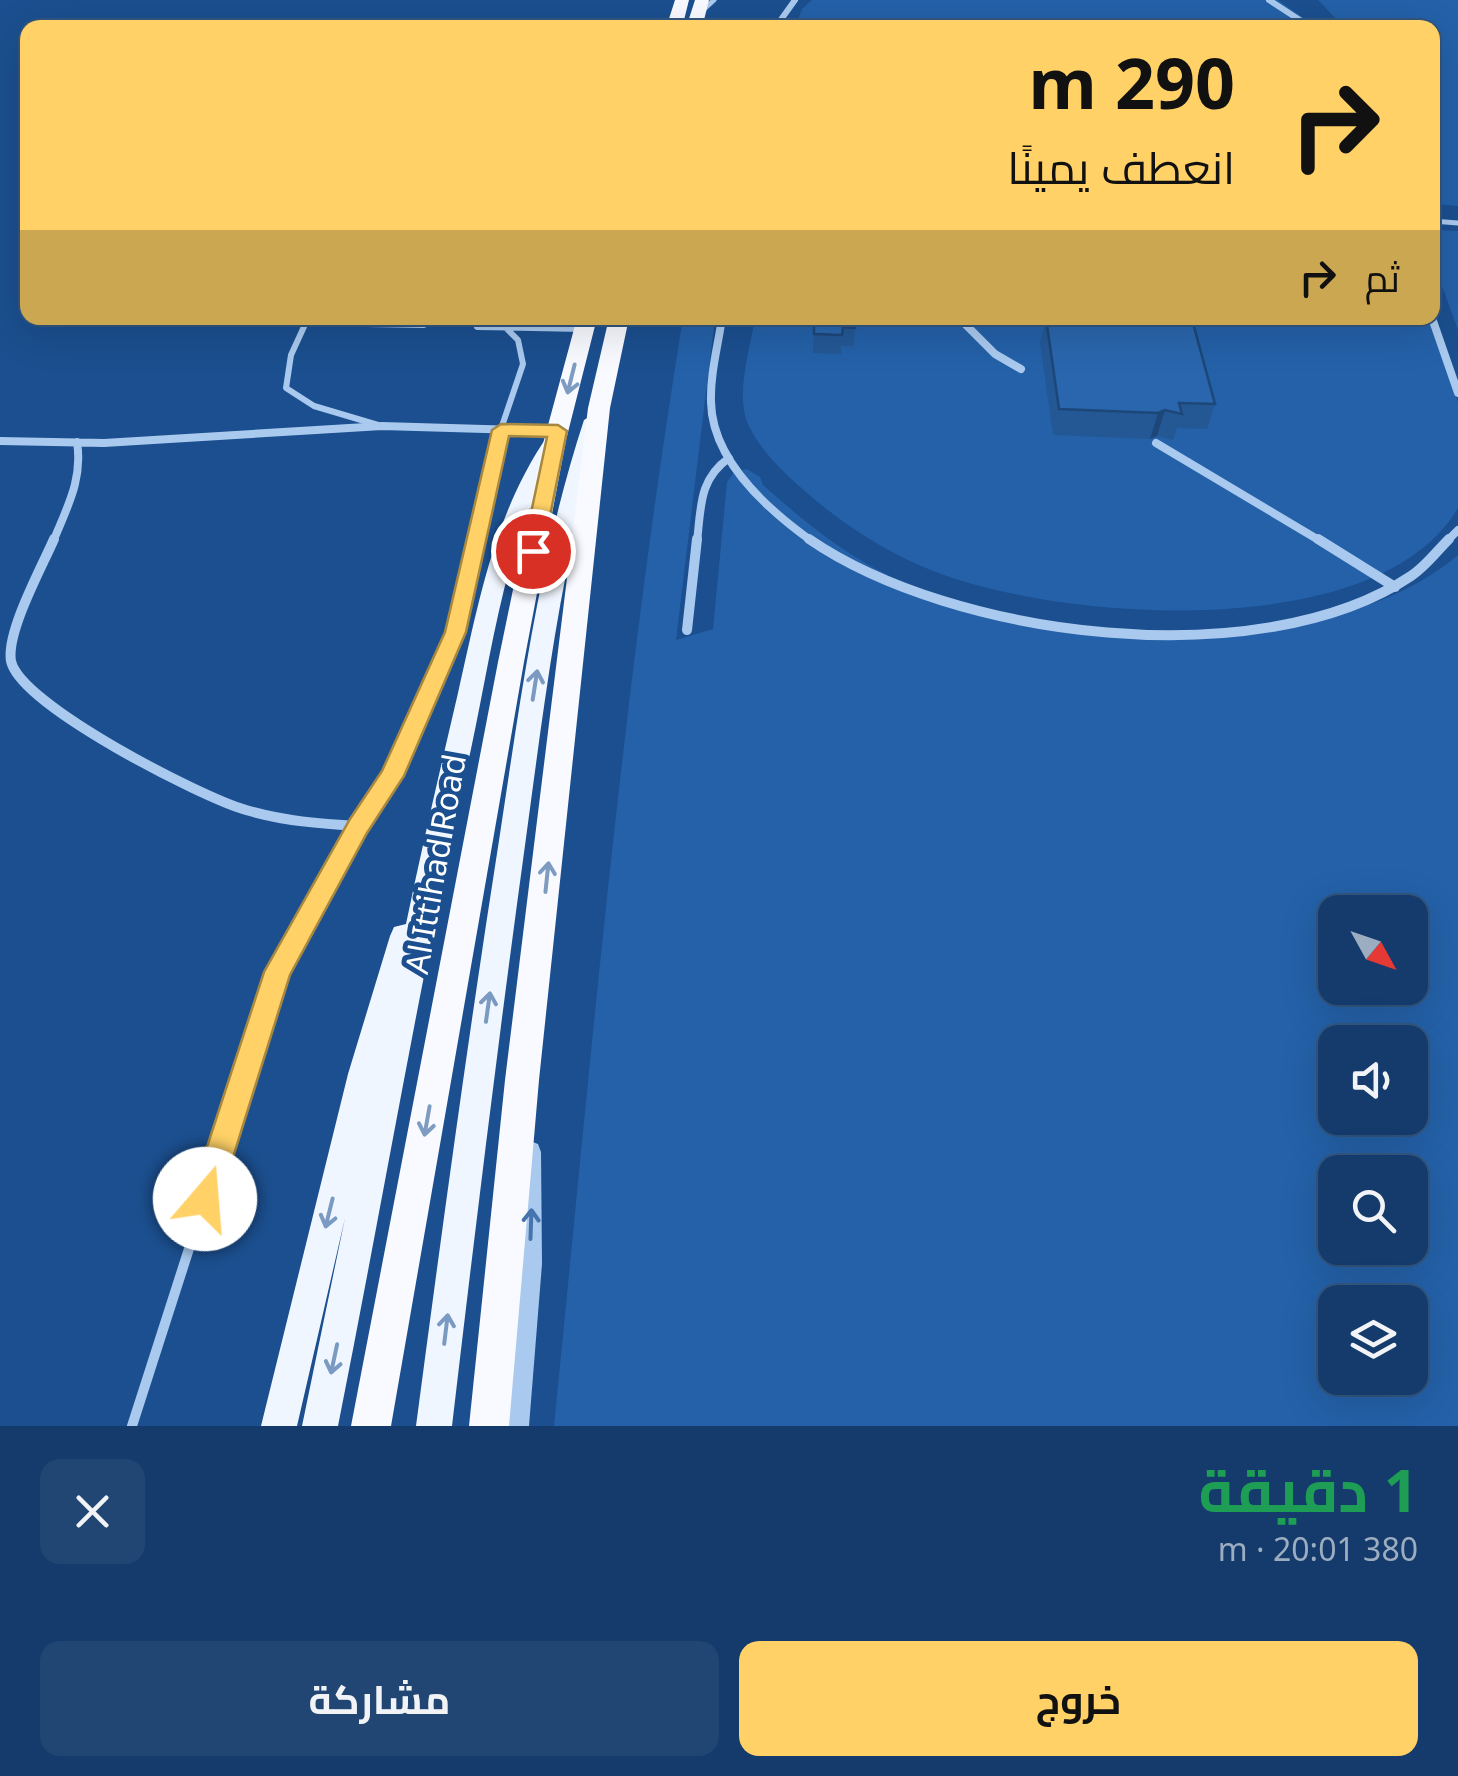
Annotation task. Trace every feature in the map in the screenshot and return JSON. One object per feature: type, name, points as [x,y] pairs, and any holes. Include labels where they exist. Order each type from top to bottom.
[{"type":"highway","name":"Al Ittihad Road","points":[[370,1426],[556,436],[584,325]]},
{"type":"highway","points":[[489,1426],[522,1080],[599,408],[617,325]]},
{"type":"main road","points":[[433,1419],[536,678],[574,484],[599,408]]},
{"type":"main road","points":[[320,1426],[442,817],[514,514],[528,478],[556,436]]},
{"type":"main road","points":[[279,1426],[364,1074],[442,817]]},
{"type":"street","points":[[1270,0],[1300,20]]},
{"type":"street","points":[[721,325],[710,412],[729,458],[772,508],[833,556],[909,592],[997,618],[1083,630],[1191,633],[1250,629],[1323,616],[1395,586],[1433,560],[1458,530]]},
{"type":"street","points":[[966,325],[995,354],[1021,369]]},
{"type":"street","points":[[1434,325],[1458,393]]},
{"type":"street","points":[[0,441],[77,442],[382,426],[556,436]]},
{"type":"street","points":[[77,442],[81,467],[78,481],[13,638],[11,660],[18,679],[163,778],[210,801],[296,822],[358,826]]},
{"type":"street","points":[[1156,443],[1395,586]]},
{"type":"street","points":[[687,630],[703,486],[712,470],[729,458]]},
{"type":"street","points":[[516,1426],[532,1212],[522,1080]]},
{"type":"lane","points":[[698,14],[714,0]]},
{"type":"lane","points":[[304,325],[291,355],[286,388],[314,406],[382,426]]},
{"type":"lane","points":[[478,325],[556,325]]},
{"type":"lane","points":[[132,1426],[278,972],[358,826],[392,776],[456,632],[501,430],[523,364],[518,340],[504,327]]},
{"type":"shaded area","points":[[812,0],[1278,0],[1306,20],[798,20],[802,9]]},
{"type":"shaded area","points":[[1318,0],[1458,0],[1458,206],[1440,205],[1440,20],[1337,20]]},
{"type":"shaded area","points":[[1440,230],[1458,231],[1458,330],[1440,280]]},
{"type":"shaded area","points":[[682,325],[714,325],[676,640],[713,629],[727,482],[734,472],[747,469],[818,531],[856,558],[898,580],[980,608],[1122,631],[1197,633],[1271,628],[1341,614],[1404,590],[1458,555],[1458,1426],[554,1426],[610,871],[643,594]]},
{"type":"shaded area","points":[[754,325],[1431,325],[1458,402],[1458,508],[1418,552],[1360,583],[1290,601],[1213,610],[1133,609],[1057,602],[988,588],[933,571],[879,545],[846,523],[792,479],[751,431],[744,410],[745,370]]},
{"type":"building","points":[[814,325],[855,325],[843,327],[842,335],[814,334]]},
{"type":"building","points":[[1047,325],[1194,325],[1215,404],[1179,403],[1182,414],[1165,410],[1158,413],[1059,409]]},
{"type":"route","points":[[205,1199],[278,972],[358,826],[392,776],[456,632],[501,430],[558,431],[533,551]]}]
